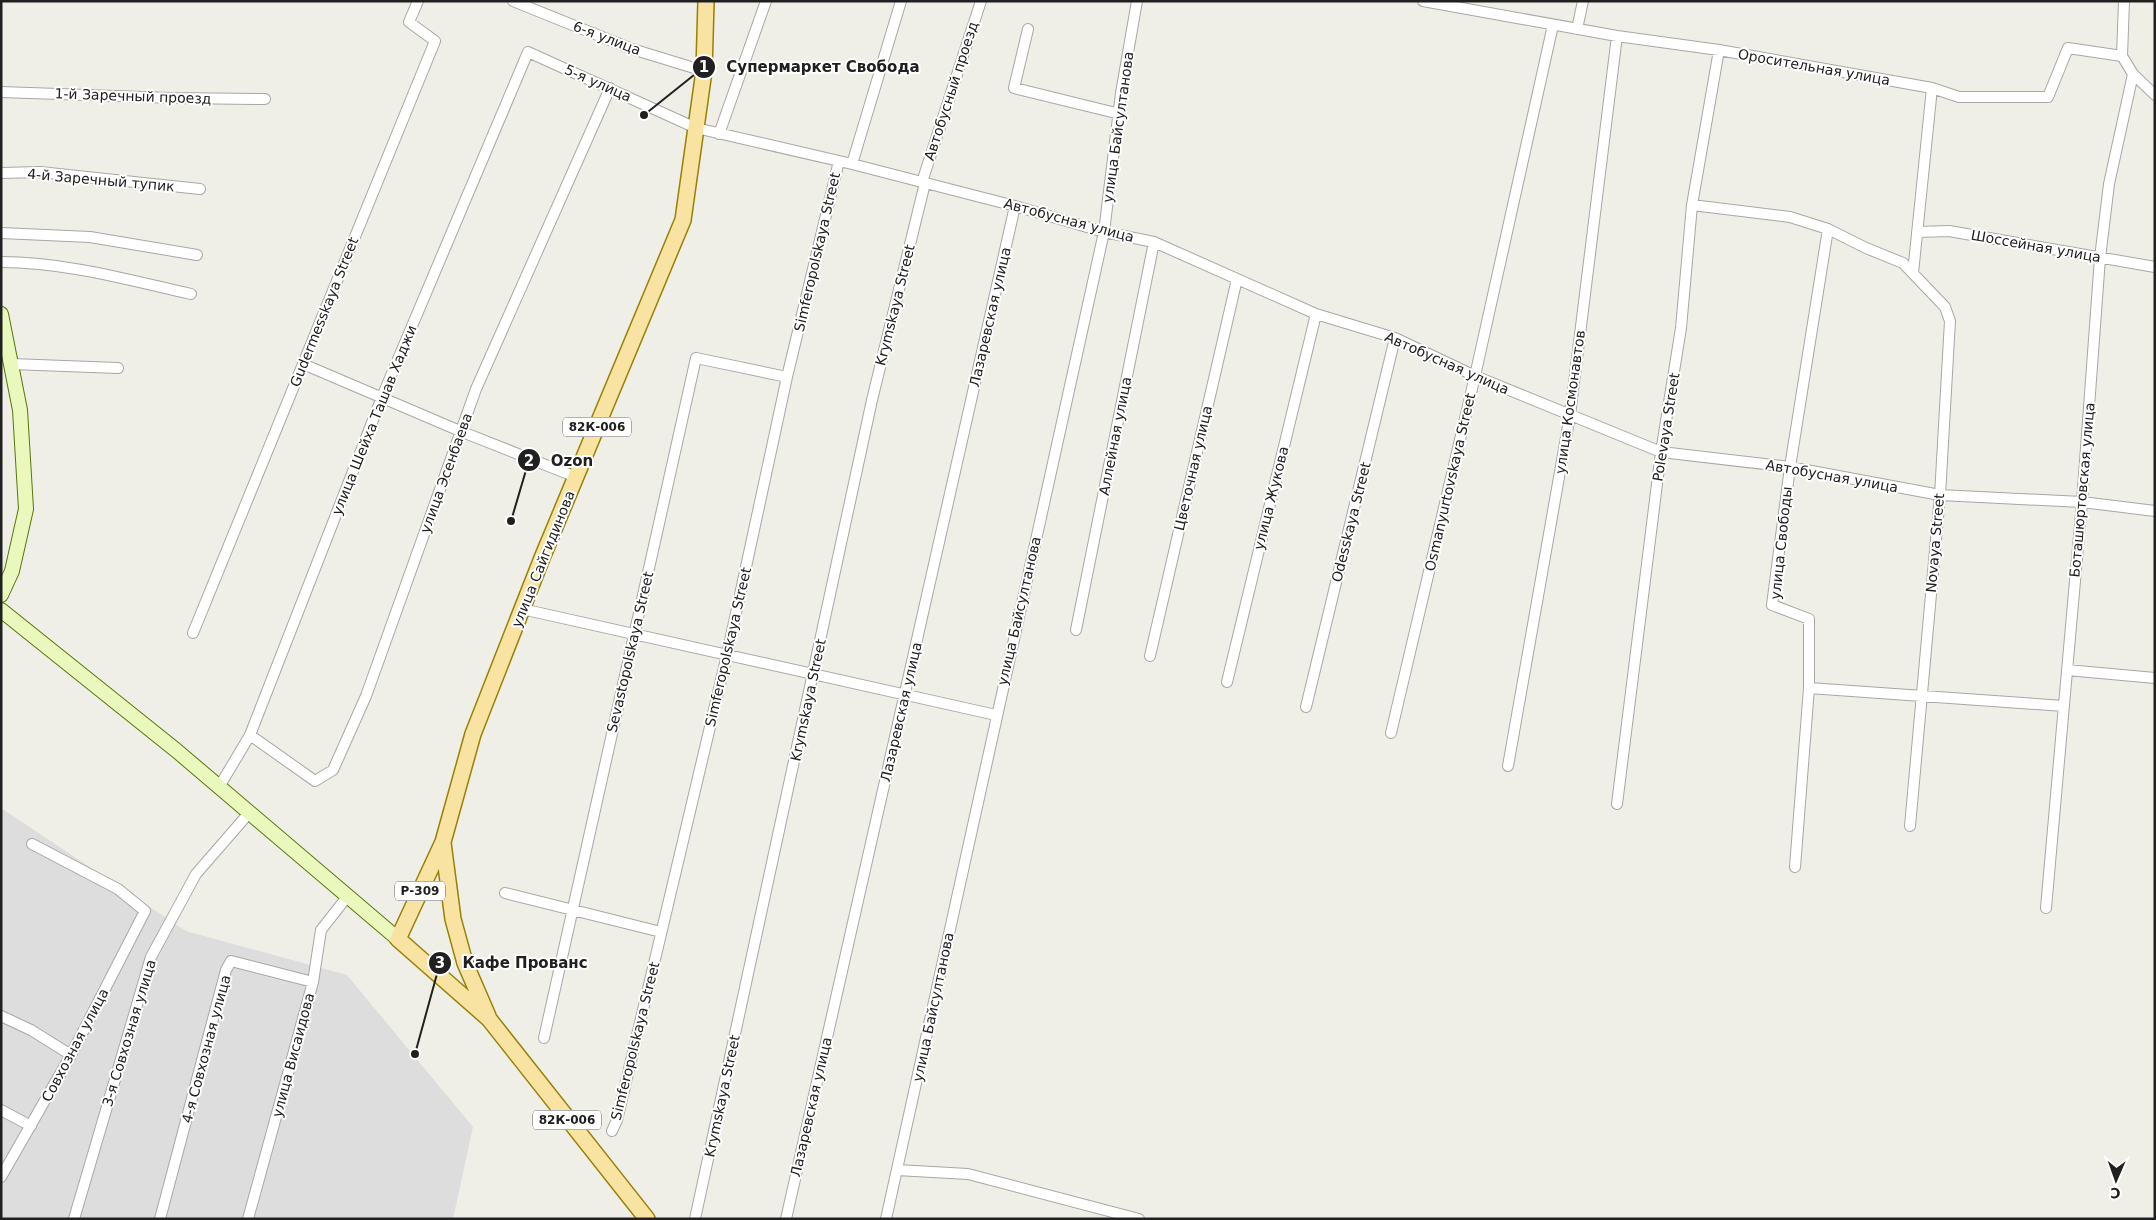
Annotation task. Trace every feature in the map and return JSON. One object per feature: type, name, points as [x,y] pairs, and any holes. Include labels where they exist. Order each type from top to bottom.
[{"type":"main road","name":"улица Сайгидинова","points":[[398,939],[443,842],[473,734],[522,609],[683,220],[704,70],[706,1]]},
{"type":"main road","points":[[1,314],[20,410],[26,509],[12,571],[1,595]]},
{"type":"main road","points":[[1,610],[154,732],[398,939],[489,1020]]},
{"type":"main road","name":"82К-006","points":[[443,842],[453,919],[465,963],[489,1020],[647,1219]]},
{"type":"street","name":"Gudermesskaya Street","points":[[193,633],[435,41],[410,22],[418,1]]},
{"type":"street","name":"6-я улица","points":[[513,1],[632,49],[704,70]]},
{"type":"street","points":[[719,134],[766,1]]},
{"type":"street","points":[[852,164],[901,1]]},
{"type":"street","name":"Автобусный проезд","points":[[923,182],[981,1]]},
{"type":"street","name":"улица Байсултанова","points":[[886,1219],[1104,232],[1121,94],[1137,1]]},
{"type":"street","name":"Оросительная улица","points":[[1423,1],[1458,4],[1553,25],[1719,50],[1932,88],[1959,98],[2048,97],[2068,48],[2122,56]]},
{"type":"street","points":[[1577,29],[1583,1]]},
{"type":"street","points":[[2124,1],[2122,56],[2133,74],[2155,95]]},
{"type":"street","name":"Osmanyurtovskaya Street","points":[[1391,733],[1475,376],[1553,25]]},
{"type":"street","points":[[1028,29],[1014,88],[1120,114]]},
{"type":"street","name":"улица Космонавтов","points":[[1508,766],[1570,414],[1617,36]]},
{"type":"street","name":"Polevaya Street","points":[[1617,804],[1661,452],[1681,328],[1692,205],[1719,50]]},
{"type":"street","name":"5-я улица","points":[[528,52],[696,128]]},
{"type":"street","name":"улица Шейха Ташав Хаджи","points":[[219,787],[250,735],[382,397],[528,52]]},
{"type":"street","name":"Боташюртовская улица","points":[[2046,908],[2082,502],[2100,258],[2108,184],[2133,74]]},
{"type":"street","name":"улица Эсенбаева","points":[[250,735],[315,781],[333,770],[366,696],[476,389],[610,88]]},
{"type":"street","points":[[1912,273],[1932,88]]},
{"type":"street","name":"1-й Заречный проезд","points":[[1,92],[265,99]]},
{"type":"street","name":"Автобусная улица","points":[[696,128],[852,164],[1015,206],[1104,232],[1154,242],[1316,314],[1395,338],[1475,376],[1661,452],[1790,467],[1940,494],[2082,502],[2155,511]]},
{"type":"street","name":"Simferopolskaya Street","points":[[612,1131],[617,1120],[727,655],[787,377],[839,161]]},
{"type":"street","name":"4-й Заречный тупик","points":[[1,173],[40,172],[200,189]]},
{"type":"street","name":"Krymskaya Street","points":[[695,1219],[872,400],[923,182]]},
{"type":"street","name":"Novaya Street","points":[[1692,205],[1790,217],[1828,229],[1866,248],[1903,263],[1945,307],[1950,321],[1940,494],[1910,826]]},
{"type":"street","name":"Лазаревская улица","points":[[786,1219],[1015,206]]},
{"type":"street","name":"улица Свободы","points":[[1795,866],[1809,688],[1809,619],[1772,604],[1790,467],[1828,229]]},
{"type":"street","name":"Шоссейная улица","points":[[1917,232],[1949,231],[2155,267]]},
{"type":"street","points":[[1,233],[90,237],[198,255]]},
{"type":"street","name":"Аллейная улица","points":[[1076,630],[1154,242]]},
{"type":"street","points":[[1,262],[20,262],[107,274],[191,294]]},
{"type":"street","name":"Цветочная улица","points":[[1150,656],[1237,279]]},
{"type":"street","name":"улица Жукова","points":[[1227,682],[1316,314]]},
{"type":"street","name":"Odesskaya Street","points":[[1306,707],[1395,338]]},
{"type":"street","name":"Sevastopolskaya Street","points":[[544,1038],[696,358],[787,377]]},
{"type":"street","points":[[11,364],[118,368]]},
{"type":"street","points":[[303,364],[460,431],[576,477]]},
{"type":"street","points":[[522,609],[996,715]]},
{"type":"street","points":[[2067,670],[2155,678]]},
{"type":"street","points":[[1809,688],[2064,706]]},
{"type":"street","name":"3-я Совхозная улица","points":[[74,1219],[151,957],[196,874],[249,813]]},
{"type":"street","name":"Совхозная улица","points":[[1,1178],[71,1055],[146,912],[118,889],[32,844]]},
{"type":"street","points":[[505,893],[662,932]]},
{"type":"street","name":"улица Висаидова","points":[[248,1219],[313,982],[321,930],[347,897]]},
{"type":"street","name":"4-я Совхозная улица","points":[[160,1219],[226,970],[231,961],[313,982]]},
{"type":"street","points":[[1,1016],[31,1030],[71,1055]]},
{"type":"street","points":[[1,1110],[31,1126]]},
{"type":"street","points":[[897,1170],[968,1174],[1139,1219]]},
{"type":"shaded area","points":[[1,808],[186,931],[347,975],[473,1127],[453,1219],[1,1219]]},
{"type":"place","name":"Супермаркет Свобода","points":[[644,115]]},
{"type":"place","name":"Ozon","points":[[511,521]]},
{"type":"place","name":"Кафе Прованс","points":[[415,1054]]}]
